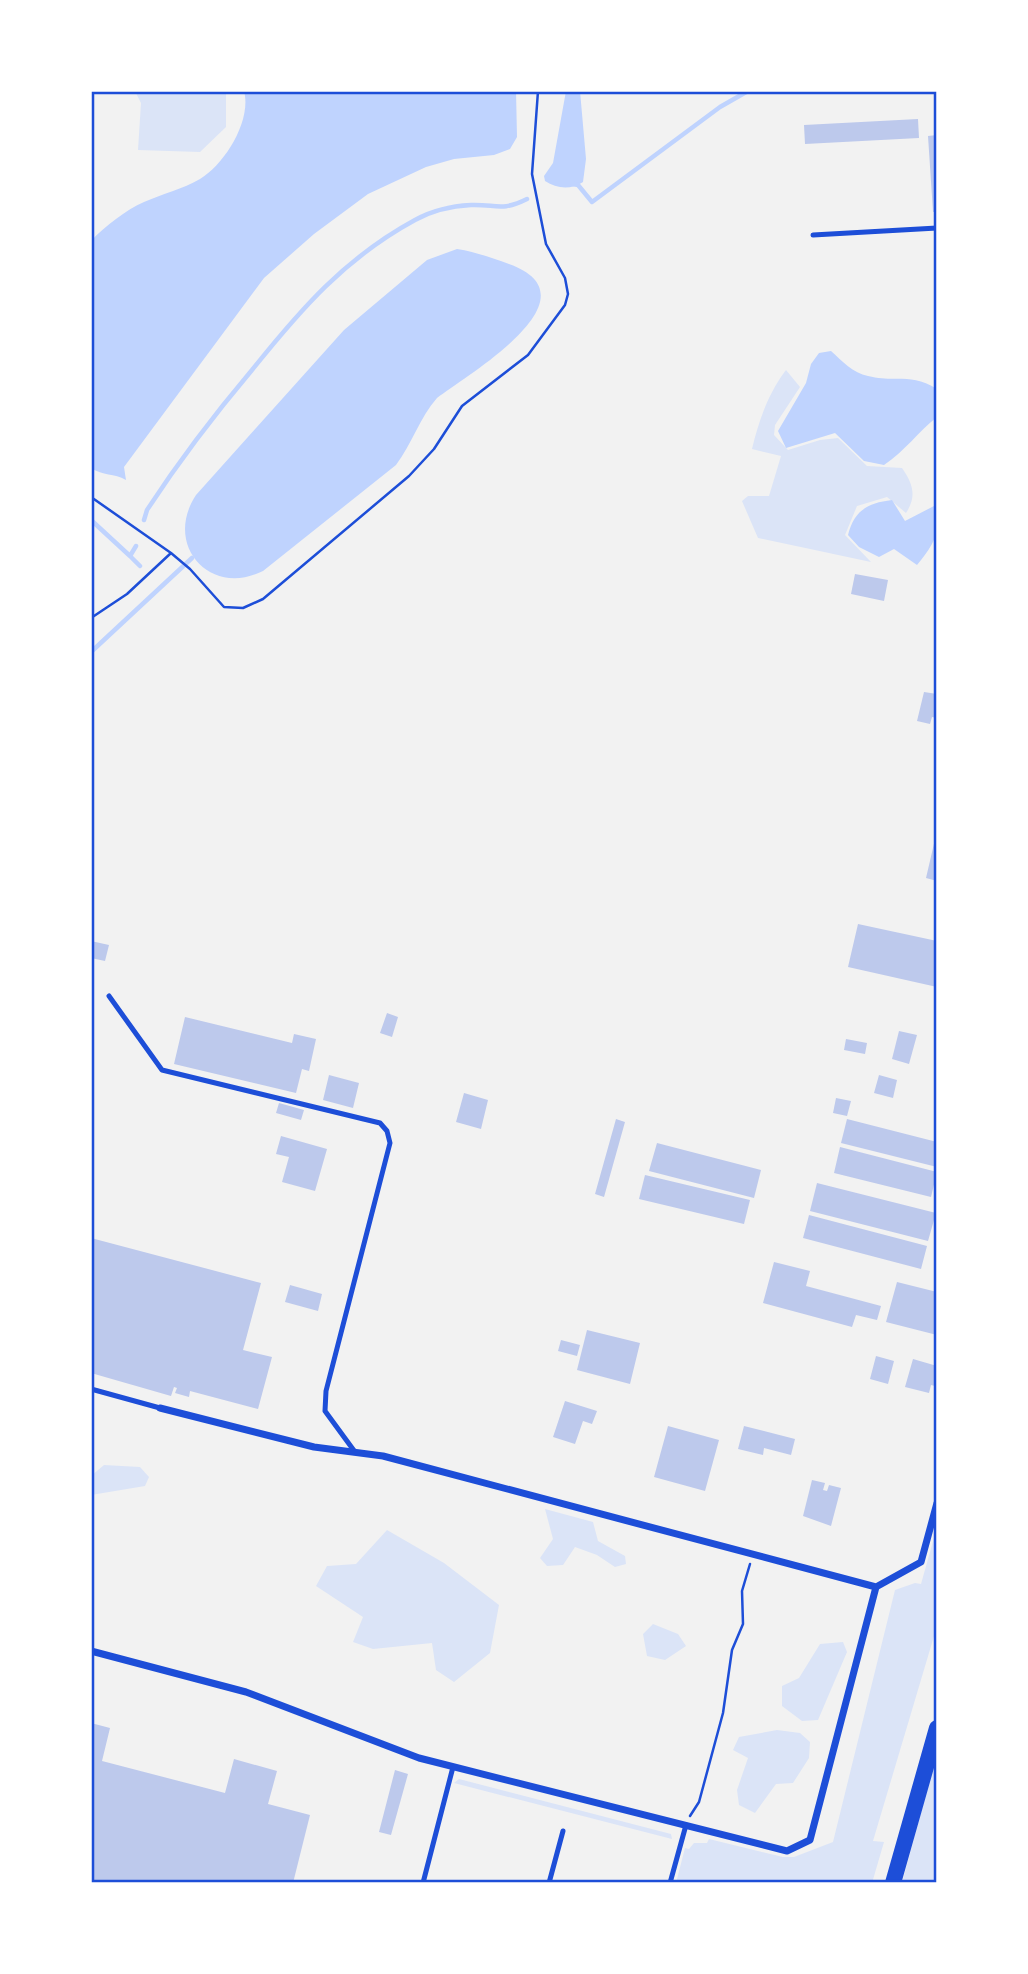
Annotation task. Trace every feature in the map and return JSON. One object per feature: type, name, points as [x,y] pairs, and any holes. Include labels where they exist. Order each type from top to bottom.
[{"type":"main road","points":[[893,1883],[937,1728]]},
{"type":"street","points":[[160,1408],[314,1447],[383,1456],[876,1587],[921,1562],[937,1503]]},
{"type":"street","points":[[91,1651],[246,1692],[419,1758],[787,1851],[810,1840],[876,1587]]},
{"type":"lane","points":[[813,235],[937,228]]},
{"type":"lane","points":[[109,996],[162,1070],[380,1123],[387,1131],[390,1143],[326,1391],[325,1411],[356,1452]]},
{"type":"lane","points":[[91,1389],[160,1408]]},
{"type":"lane","points":[[423,1883],[453,1767]]},
{"type":"lane","points":[[670,1883],[685,1825]]},
{"type":"lane","points":[[549,1883],[563,1830]]},
{"type":"path","points":[[91,498],[171,553],[190,569],[224,607],[243,608],[263,599],[409,476],[434,449],[462,406],[528,355],[554,324],[568,294],[565,278],[545,244],[532,174],[538,91]]},
{"type":"path","points":[[91,618],[127,594],[171,553]]},
{"type":"path","points":[[685,1825],[699,1802],[723,1713],[732,1650],[743,1624],[741,1591],[752,1555]]},
{"type":"shaded area","points":[[135,91],[226,91],[226,127],[200,152],[138,150],[141,103]]},
{"type":"shaded area","points":[[786,370],[800,387],[775,425],[774,435],[788,450],[820,440],[838,438],[867,466],[902,468],[909,479],[912,501],[906,513],[887,497],[857,506],[845,535],[871,562],[758,538],[742,501],[748,496],[769,496],[781,456],[752,449],[765,408]]},
{"type":"shaded area","points":[[104,1465],[140,1467],[149,1477],[145,1486],[91,1495],[91,1476]]},
{"type":"shaded area","points":[[545,1509],[593,1522],[598,1541],[625,1556],[626,1564],[615,1567],[597,1555],[575,1547],[563,1565],[547,1566],[540,1558],[553,1539]]},
{"type":"shaded area","points":[[937,1527],[937,1626],[873,1841],[884,1842],[872,1883],[676,1883],[685,1848],[689,1849],[694,1843],[707,1843],[709,1839],[783,1857],[794,1857],[833,1842],[895,1590],[915,1583],[921,1584]]},
{"type":"shaded area","points":[[387,1530],[444,1563],[499,1605],[490,1653],[454,1682],[436,1670],[432,1643],[373,1649],[353,1642],[363,1617],[316,1586],[327,1566],[356,1564]]},
{"type":"shaded area","points":[[653,1624],[678,1634],[686,1646],[665,1660],[647,1656],[643,1634]]},
{"type":"shaded area","points":[[843,1642],[847,1652],[818,1720],[802,1721],[782,1706],[782,1686],[799,1678],[820,1644]]},
{"type":"shaded area","points":[[777,1730],[800,1733],[810,1742],[809,1758],[793,1783],[776,1784],[755,1813],[739,1805],[737,1790],[748,1758],[733,1750],[739,1737]]},
{"type":"shaded area","points":[[937,1753],[937,1883],[902,1883]]},
{"type":"shaded area","points":[[459,1779],[671,1834],[672,1839],[454,1783]]},
{"type":"water","points":[[244,91],[516,91],[517,137],[510,149],[494,155],[454,159],[426,167],[368,194],[314,234],[264,278],[124,467],[126,480],[100,472],[91,468],[91,241],[130,209],[193,183],[219,163],[240,128],[244,115]]},
{"type":"water","points":[[566,91],[580,91],[586,159],[583,182],[564,188],[545,181],[544,176],[553,163]]},
{"type":"water","points":[[457,249],[509,264],[533,278],[541,295],[535,314],[520,334],[437,398],[396,465],[263,571],[244,578],[226,578],[210,572],[197,562],[189,548],[185,532],[187,514],[196,495],[344,330],[427,260]]},
{"type":"water","points":[[831,351],[857,372],[878,378],[910,379],[937,389],[937,417],[884,465],[864,461],[835,433],[786,448],[778,431],[806,383],[811,364],[819,353]]},
{"type":"water","points":[[892,500],[905,521],[934,506],[938,523],[935,538],[917,565],[894,549],[879,557],[859,547],[848,535],[854,520],[863,510],[875,503]]},
{"type":"building","points":[[918,119],[919,138],[805,144],[804,125]]},
{"type":"building","points":[[937,135],[937,212],[933,212],[928,136]]},
{"type":"building","points":[[855,574],[888,580],[884,601],[851,594]]},
{"type":"building","points":[[924,692],[937,694],[937,718],[932,717],[930,724],[917,721]]},
{"type":"building","points":[[937,836],[937,881],[926,878]]},
{"type":"building","points":[[858,924],[937,941],[937,987],[848,967]]},
{"type":"building","points":[[91,941],[109,945],[105,961],[91,958]]},
{"type":"building","points":[[387,1013],[398,1017],[392,1037],[380,1033]]},
{"type":"building","points":[[185,1017],[292,1043],[294,1034],[316,1039],[309,1071],[302,1069],[296,1093],[174,1064]]},
{"type":"building","points":[[899,1031],[917,1035],[909,1064],[892,1059]]},
{"type":"building","points":[[846,1039],[867,1043],[865,1054],[844,1050]]},
{"type":"building","points":[[329,1075],[359,1083],[353,1108],[323,1100]]},
{"type":"building","points":[[879,1075],[897,1080],[893,1098],[874,1093]]},
{"type":"building","points":[[464,1093],[488,1100],[481,1129],[456,1122]]},
{"type":"building","points":[[836,1098],[851,1101],[847,1116],[833,1113]]},
{"type":"building","points":[[279,1103],[304,1110],[301,1120],[276,1113]]},
{"type":"building","points":[[616,1119],[625,1122],[604,1197],[595,1194]]},
{"type":"building","points":[[847,1119],[937,1142],[937,1167],[841,1143]]},
{"type":"building","points":[[281,1136],[327,1149],[315,1191],[282,1182],[289,1157],[276,1154]]},
{"type":"building","points":[[657,1143],[761,1170],[754,1198],[649,1171]]},
{"type":"building","points":[[840,1147],[937,1172],[931,1197],[834,1173]]},
{"type":"building","points":[[645,1175],[750,1200],[744,1224],[639,1199]]},
{"type":"building","points":[[817,1183],[936,1213],[928,1241],[810,1211]]},
{"type":"building","points":[[809,1215],[927,1246],[921,1269],[803,1238]]},
{"type":"building","points":[[91,1238],[261,1283],[243,1350],[272,1357],[258,1409],[190,1391],[189,1397],[175,1393],[177,1388],[174,1387],[171,1396],[91,1373]]},
{"type":"building","points":[[774,1262],[810,1271],[806,1286],[881,1306],[877,1320],[856,1315],[852,1327],[763,1303]]},
{"type":"building","points":[[897,1282],[937,1292],[937,1335],[886,1322]]},
{"type":"building","points":[[290,1285],[322,1294],[318,1311],[285,1302]]},
{"type":"building","points":[[587,1330],[640,1343],[630,1384],[577,1370]]},
{"type":"building","points":[[561,1340],[580,1345],[577,1356],[558,1351]]},
{"type":"building","points":[[876,1356],[894,1361],[888,1384],[870,1379]]},
{"type":"building","points":[[913,1359],[937,1366],[935,1386],[931,1385],[929,1393],[905,1387]]},
{"type":"building","points":[[565,1401],[597,1411],[592,1424],[583,1421],[575,1444],[553,1437]]},
{"type":"building","points":[[668,1426],[719,1440],[705,1491],[654,1477]]},
{"type":"building","points":[[744,1426],[795,1439],[791,1455],[764,1448],[763,1455],[738,1449]]},
{"type":"building","points":[[812,1480],[825,1483],[823,1490],[827,1491],[829,1485],[841,1488],[831,1526],[803,1516]]},
{"type":"building","points":[[91,1723],[110,1728],[102,1761],[225,1793],[234,1759],[277,1771],[268,1804],[310,1815],[293,1883],[91,1883]]},
{"type":"building","points":[[395,1770],[408,1774],[391,1835],[379,1832]]},
{"type":"waterway","points":[[573,184],[578,185],[592,202],[720,107],[748,91]]},
{"type":"waterway","points":[[144,520],[159,492],[224,404],[288,326],[346,268],[390,235],[415,220],[442,209],[480,205],[504,206],[527,199]]},
{"type":"waterway","points":[[91,520],[130,556]]},
{"type":"waterway","points":[[136,546],[130,556],[140,566]]},
{"type":"waterway","points":[[91,652],[192,558]]}]
